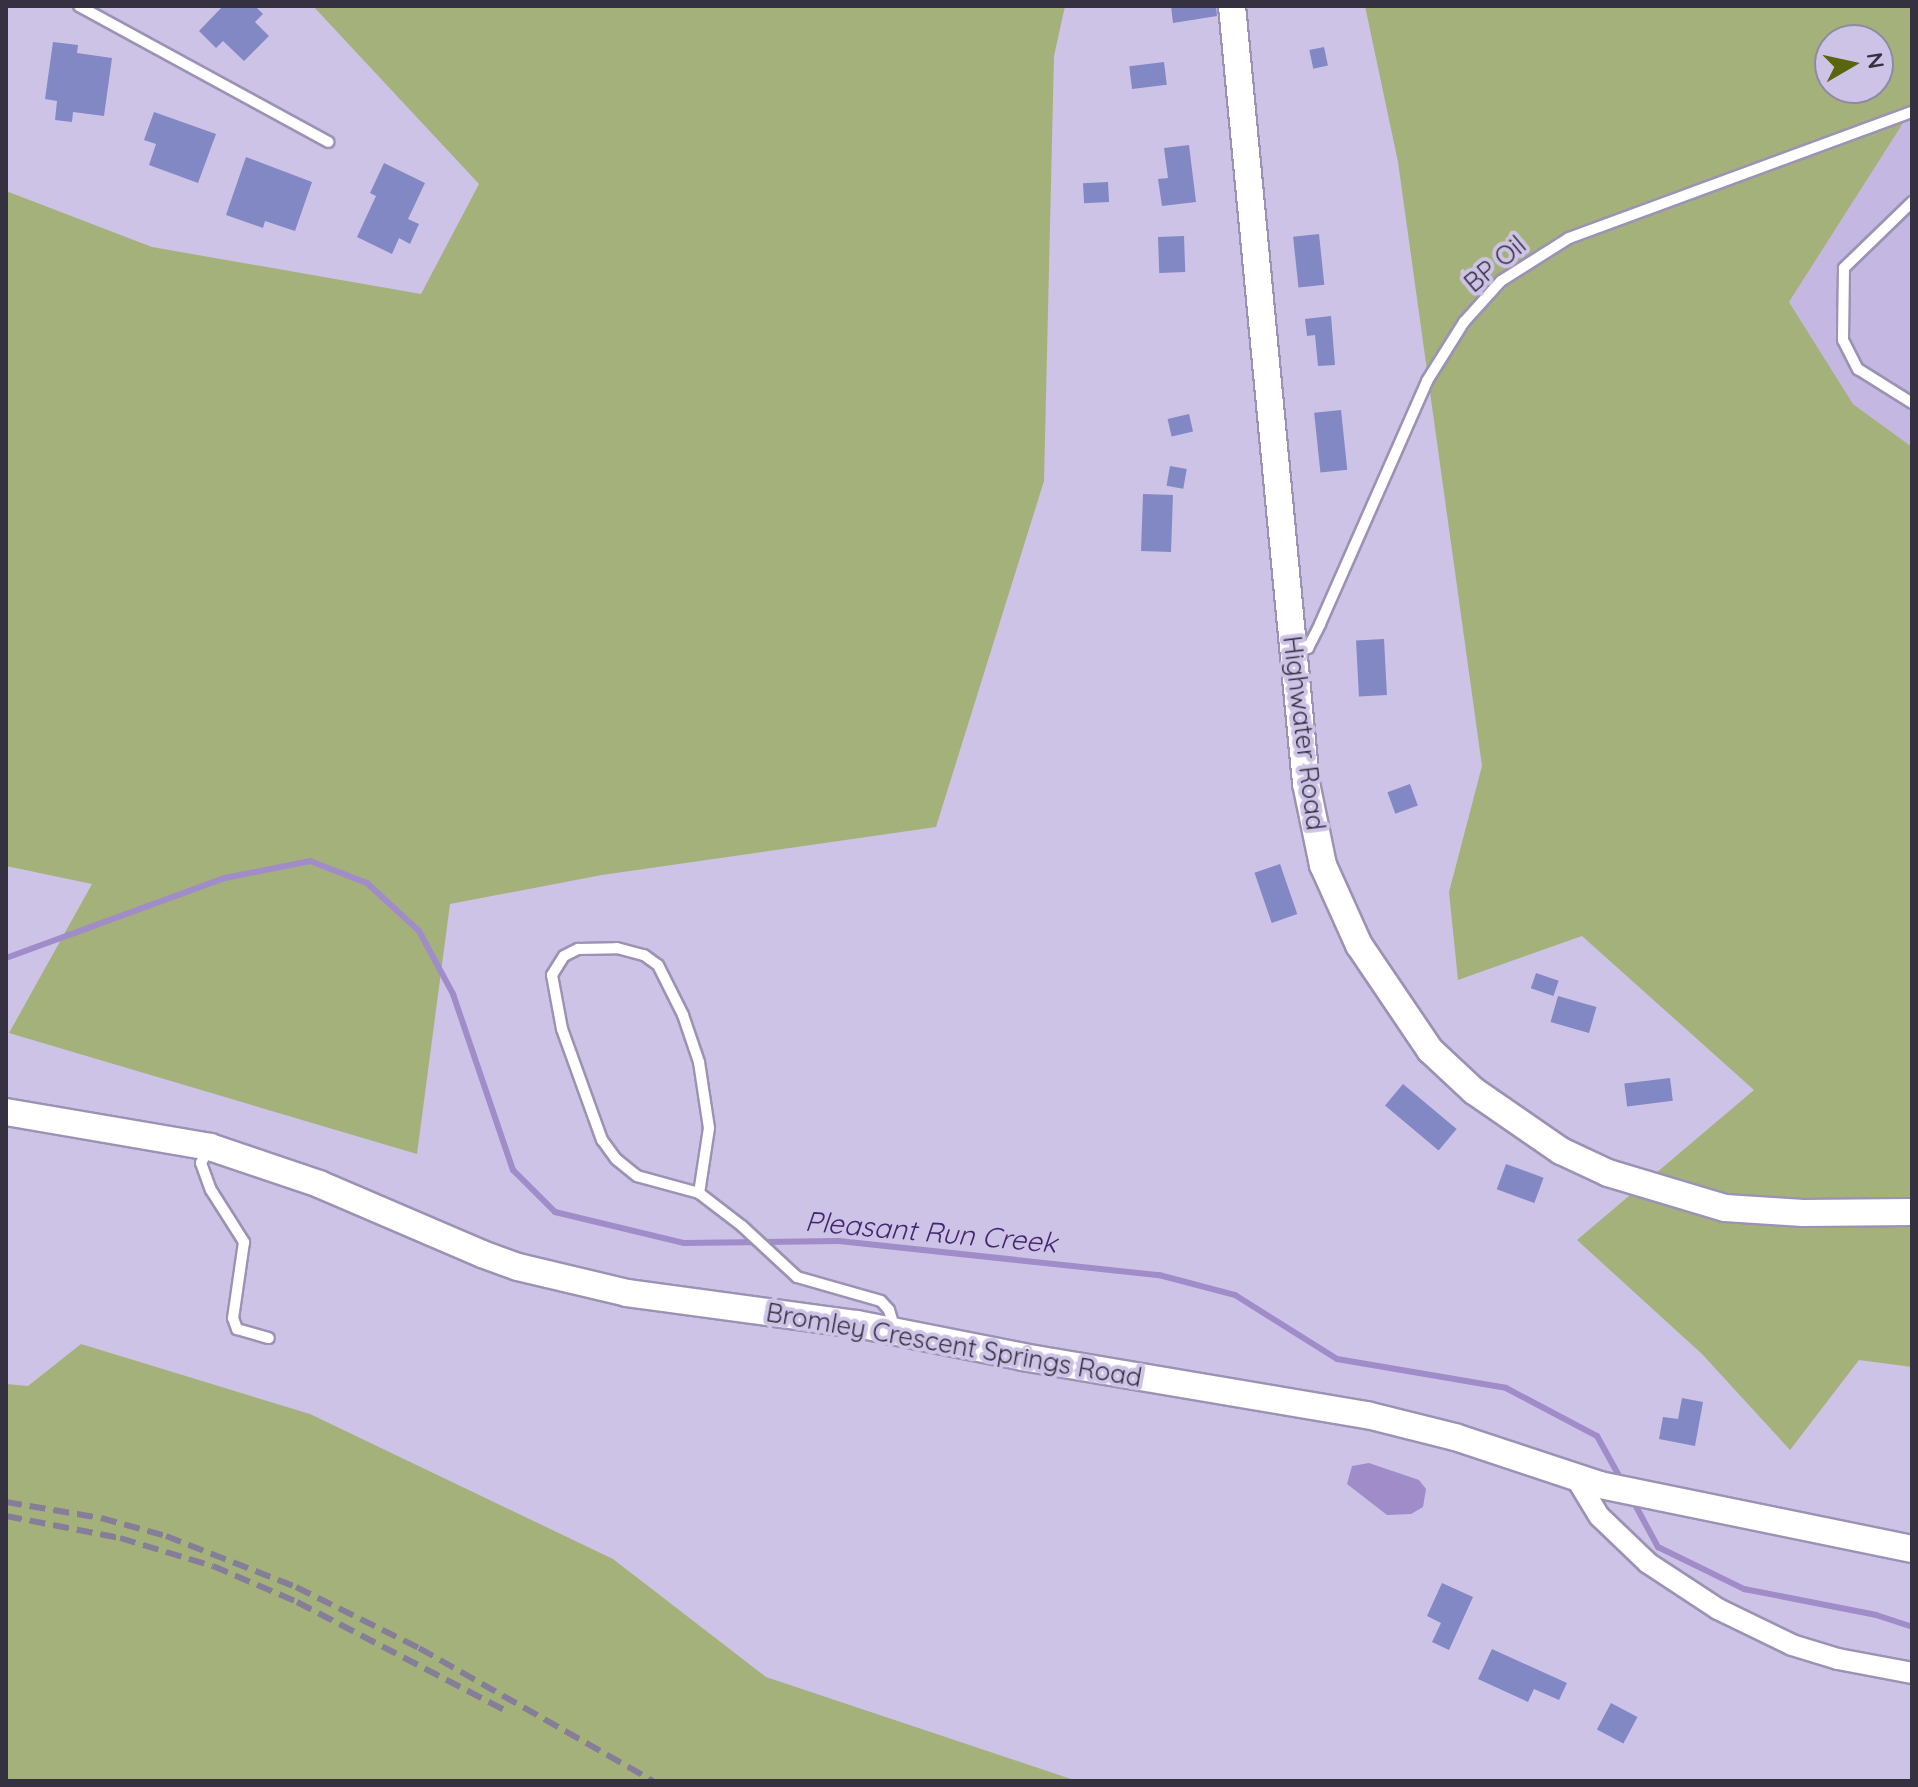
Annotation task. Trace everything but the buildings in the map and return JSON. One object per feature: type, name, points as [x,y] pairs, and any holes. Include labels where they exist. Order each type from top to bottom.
[{"type":"street","name":"Highwater Road","points":[[1232,6],[1306,783],[1323,865],[1359,945],[1387,992],[1430,1050],[1474,1091],[1561,1151],[1608,1173],[1725,1208],[1912,1212]]},
{"type":"street","name":"Bromley Crescent Springs Road","points":[[6,1112],[210,1147],[319,1184],[518,1267],[627,1293],[896,1332],[1367,1415],[1455,1437],[1588,1482],[1912,1549]]},
{"type":"street","points":[[1588,1482],[1599,1516],[1648,1563],[1718,1609],[1792,1645],[1838,1659],[1912,1673]]},
{"type":"lane","points":[[79,6],[328,142]]},
{"type":"lane","name":"BP Oil","points":[[1293,652],[1308,648],[1320,624],[1427,381],[1464,322],[1501,281],[1569,238],[1912,112]]},
{"type":"lane","points":[[1912,202],[1844,268],[1843,325],[1843,340],[1858,369],[1912,403]]},
{"type":"lane","points":[[699,1193],[709,1128],[706,1098],[699,1062],[667,978],[658,965],[644,955],[617,948],[578,949],[564,956],[552,975],[562,1029],[602,1140],[616,1159],[637,1176],[699,1193],[742,1226],[797,1277],[811,1284],[881,1301],[889,1310],[896,1332]]},
{"type":"lane","points":[[210,1147],[201,1163],[211,1190],[244,1242],[233,1318],[237,1329],[269,1338]]},
{"type":"shaded area","points":[[1912,109],[1912,447],[1853,404],[1789,302]]},
{"type":"shaded area","points":[[1369,1463],[1419,1480],[1426,1489],[1423,1507],[1411,1514],[1387,1515],[1347,1484],[1352,1466]]},
{"type":"green space","points":[[313,6],[1065,6],[1054,56],[1044,481],[936,827],[602,875],[450,904],[417,1154],[9,1033],[92,884],[6,866],[6,191],[152,247],[421,294],[479,184]]},
{"type":"green space","points":[[1365,6],[1912,6],[1912,109],[1789,302],[1853,404],[1912,447],[1912,1367],[1859,1360],[1790,1450],[1702,1354],[1577,1240],[1754,1090],[1582,936],[1458,980],[1449,892],[1482,766],[1398,162]]},
{"type":"green space","points":[[81,1344],[310,1414],[613,1559],[766,1677],[1077,1781],[6,1781],[6,1384],[28,1386]]},
{"type":"waterway","name":"Pleasant Run Creek","points":[[6,958],[225,878],[310,861],[367,883],[419,931],[453,994],[513,1170],[555,1212],[684,1243],[839,1241],[1159,1275],[1235,1295],[1337,1359],[1506,1388],[1597,1436],[1623,1483]]},
{"type":"waterway","name":"Pleasant Run Creek","points":[[1632,1499],[1658,1547],[1744,1589],[1876,1615],[1912,1627]]},
{"type":"railway","points":[[6,1502],[101,1518],[166,1536],[296,1587],[419,1648],[653,1781]]},
{"type":"railway","points":[[6,1516],[120,1538],[213,1566],[297,1602],[506,1711]]}]
